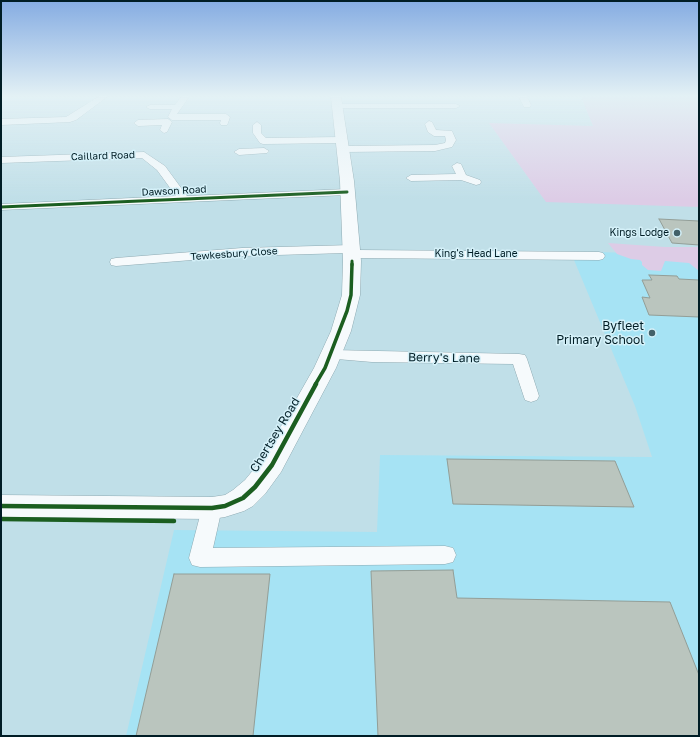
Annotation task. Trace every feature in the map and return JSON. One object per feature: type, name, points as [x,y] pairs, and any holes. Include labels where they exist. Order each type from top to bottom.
[{"type":"street","points":[[257,131],[264,151]]},
{"type":"street","name":"Chertsey Road","points":[[1,506],[212,508],[225,506],[243,498],[255,487],[272,465],[331,355],[341,330],[351,295],[352,252],[340,131]]},
{"type":"street","points":[[239,152],[342,145],[440,148],[446,146],[451,140],[449,133],[434,133],[432,131]]},
{"type":"street","points":[[440,148],[449,152],[462,177]]},
{"type":"street","name":"Caillard Road","points":[[1,160],[144,155],[161,168],[184,199]]},
{"type":"street","points":[[444,167],[456,166]]},
{"type":"street","points":[[411,178],[462,177],[476,182]]},
{"type":"street","name":"Dawson Road","points":[[1,207],[347,192]]},
{"type":"street","name":"Tewkesbury Close","points":[[116,262],[242,252],[352,252]]},
{"type":"street","name":"King's Head Lane","points":[[352,252],[599,256]]},
{"type":"street","name":"Berry's Lane","points":[[331,355],[519,359],[531,396]]},
{"type":"street","points":[[212,508],[200,558],[445,555]]},
{"type":"shaded area","points":[[495,131],[699,131],[699,207],[546,202]]},
{"type":"shaded area","points":[[608,243],[665,247],[699,247],[699,271],[689,263],[665,261],[661,271],[648,270],[642,265],[640,260],[631,259],[617,254]]},
{"type":"shaded area","points":[[597,252],[699,255],[699,736],[126,736],[174,530],[377,532],[380,455],[652,457],[635,406],[574,260],[597,260]]},
{"type":"building","name":"Kings Lodge","points":[[659,219],[699,221],[699,245],[672,243]]},
{"type":"building","points":[[649,275],[677,276],[679,279],[699,280],[699,317],[649,315],[642,297],[650,298],[642,280],[652,280]]},
{"type":"building","points":[[447,459],[615,461],[634,507],[453,504]]},
{"type":"building","points":[[453,570],[457,598],[670,602],[699,675],[699,736],[378,736],[371,571]]},
{"type":"building","points":[[174,574],[270,574],[253,736],[136,736]]},
{"type":"cycle path","points":[[1,207],[347,192]]},
{"type":"cycle path","points":[[1,506],[212,508],[225,506],[243,498],[255,487],[272,465],[325,368],[347,311],[351,295],[352,261]]},
{"type":"cycle path","points":[[1,519],[174,521]]},
{"type":"place","name":"Kings Lodge","points":[[677,233]]},
{"type":"place","name":"Byfleet Primary School","points":[[652,333]]}]
